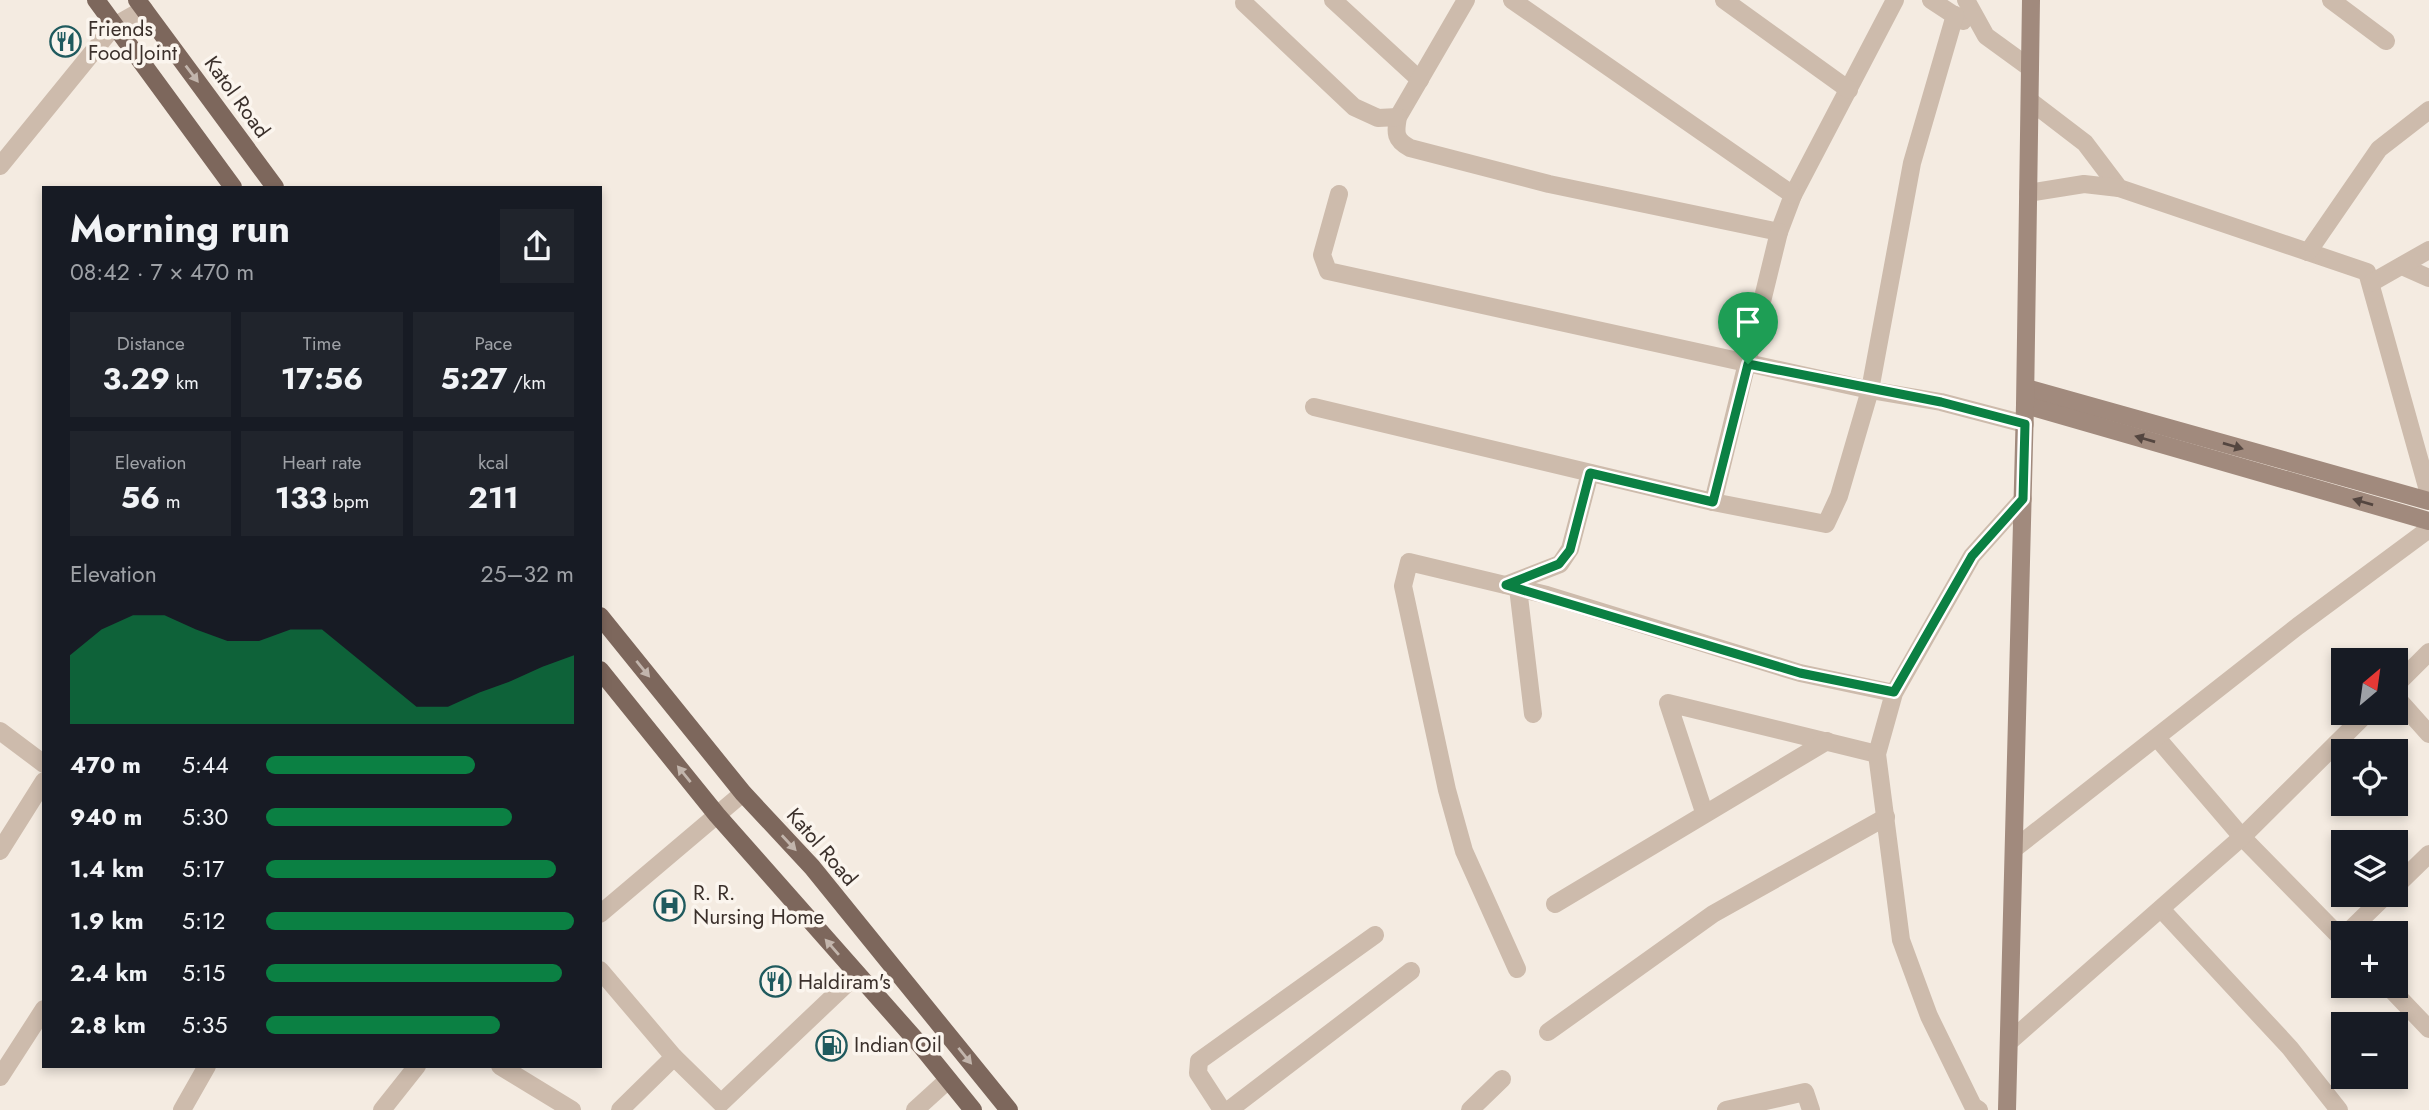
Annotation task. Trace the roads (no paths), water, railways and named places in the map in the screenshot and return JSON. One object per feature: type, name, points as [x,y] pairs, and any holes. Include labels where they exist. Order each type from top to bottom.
[{"type":"main road","points":[[96,0],[232,186]]},
{"type":"main road","name":"Katol Road","points":[[141,5],[274,186]]},
{"type":"main road","name":"Katol Road","points":[[602,618],[743,793],[812,867],[1009,1110]]},
{"type":"main road","points":[[602,672],[717,815],[972,1110]]},
{"type":"street","points":[[1333,0],[1420,80]]},
{"type":"street","points":[[1466,0],[1398,117],[1395,134],[1400,143],[1410,148],[1549,184],[1779,232]]},
{"type":"street","points":[[1513,0],[1793,195]]},
{"type":"street","points":[[1724,0],[1849,90]]},
{"type":"street","points":[[1713,502],[1779,232],[1793,195],[1895,0]]},
{"type":"street","points":[[1931,0],[2030,68]]},
{"type":"street","points":[[1966,0],[1986,36]]},
{"type":"street","points":[[2007,1110],[2026,397],[2031,0]]},
{"type":"street","points":[[2331,0],[2386,41]]},
{"type":"street","points":[[1244,3],[1354,107],[1378,118],[1398,117]]},
{"type":"street","points":[[0,166],[114,26],[141,5]]},
{"type":"street","points":[[1314,407],[1713,502],[1826,524],[1843,485],[1870,390],[1912,163],[1955,15]]},
{"type":"street","points":[[2030,101],[2085,143],[2119,188]]},
{"type":"street","points":[[2308,252],[2379,149],[2429,110]]},
{"type":"street","points":[[2028,193],[2084,184],[2119,188],[2367,272],[2429,494]]},
{"type":"street","points":[[1339,194],[1322,255],[1328,271],[1748,364],[1941,402],[2025,424]]},
{"type":"street","points":[[2371,283],[2429,250]]},
{"type":"street","points":[[2402,266],[2429,278]]},
{"type":"street","points":[[2026,397],[2429,501]]},
{"type":"street","points":[[2026,397],[2429,521]]},
{"type":"street","points":[[1512,587],[1559,564],[1565,556],[1585,502],[1590,473]]},
{"type":"street","points":[[1979,1110],[1973,1106],[1929,1016],[1901,940],[1877,754],[1894,692],[1972,556],[2023,499]]},
{"type":"street","points":[[2014,849],[2158,739],[2298,626],[2429,529]]},
{"type":"street","points":[[1517,969],[1464,851],[1447,790],[1404,586],[1409,562],[1512,587],[1800,673],[1894,692]]},
{"type":"street","points":[[1512,587],[1533,714]]},
{"type":"street","points":[[2408,673],[2429,652]]},
{"type":"street","points":[[1704,812],[1668,703],[1877,754]]},
{"type":"street","points":[[2408,710],[2429,734]]},
{"type":"street","points":[[2009,1042],[2242,837],[2355,725]]},
{"type":"street","points":[[0,731],[42,762]]},
{"type":"street","points":[[2158,739],[2242,837],[2331,924]]},
{"type":"street","points":[[1555,904],[1704,812],[1827,741]]},
{"type":"street","points":[[0,850],[42,785]]},
{"type":"street","points":[[602,912],[743,793]]},
{"type":"street","points":[[1548,1032],[1713,914],[1886,817]]},
{"type":"street","points":[[2408,874],[2429,854]]},
{"type":"street","points":[[2360,921],[2374,907]]},
{"type":"street","points":[[2161,909],[2290,1048],[2339,1110]]},
{"type":"street","points":[[1222,1110],[1198,1073],[1199,1061],[1376,935]]},
{"type":"street","points":[[1229,1110],[1411,971]]},
{"type":"street","points":[[602,972],[716,1102],[725,1102],[857,974]]},
{"type":"street","points":[[2402,998],[2426,1019]]},
{"type":"street","points":[[0,1077],[42,1012]]},
{"type":"street","points":[[620,1110],[674,1057]]},
{"type":"street","points":[[182,1110],[205,1068]]},
{"type":"street","points":[[382,1110],[415,1068]]},
{"type":"street","points":[[503,1068],[572,1110]]},
{"type":"street","points":[[1470,1110],[1502,1079]]},
{"type":"street","points":[[915,1110],[948,1080]]},
{"type":"street","points":[[1727,1110],[1805,1093],[1811,1110]]},
{"type":"place","name":"Friends Food Joint","points":[[65,41]]},
{"type":"place","name":"R. R. Nursing Home","points":[[670,905]]},
{"type":"place","name":"Haldiram's","points":[[775,982]]},
{"type":"place","name":"Indian Oil","points":[[831,1045]]}]
